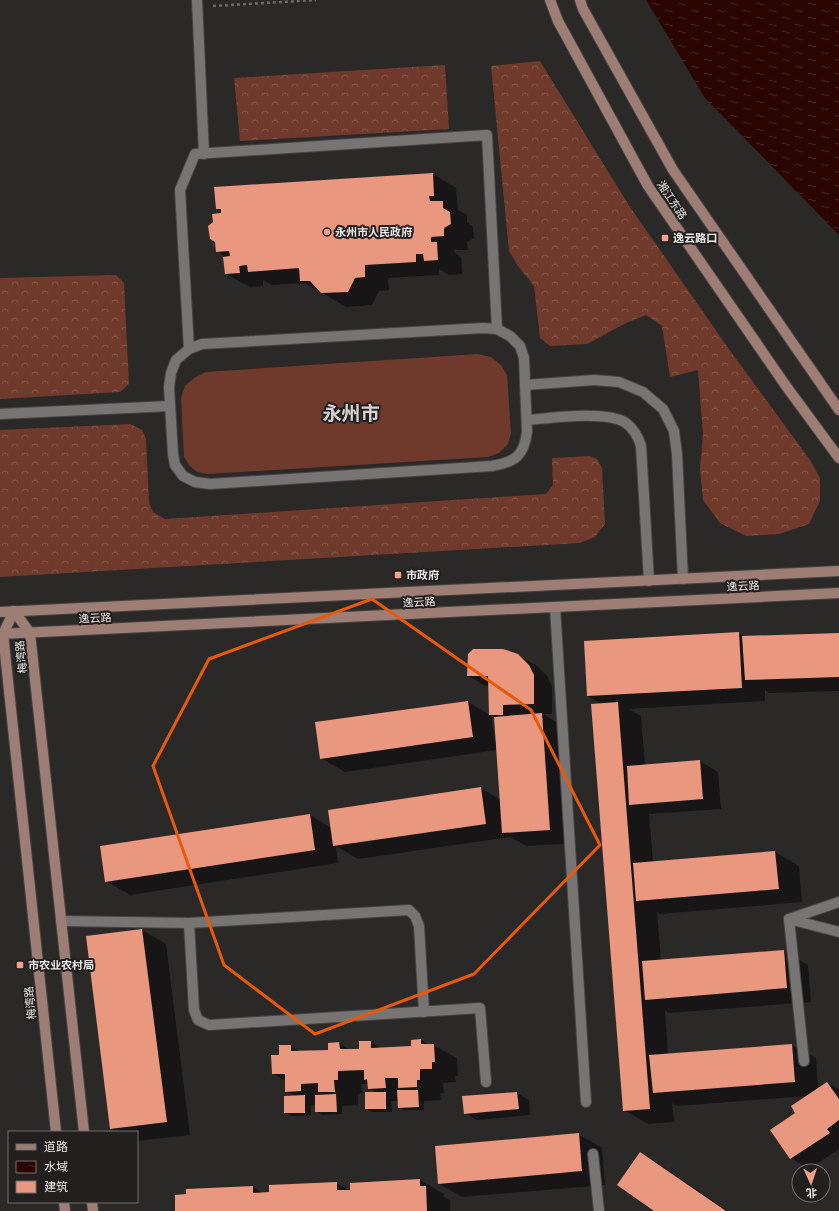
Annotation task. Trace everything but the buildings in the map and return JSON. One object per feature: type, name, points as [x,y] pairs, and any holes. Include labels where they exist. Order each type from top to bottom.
[{"type":"street","name":"湘江东路","points":[[550,0],[558,21],[648,186],[786,386],[839,458]]},
{"type":"street","name":"湘江东路","points":[[580,0],[587,16],[673,170],[839,410]]},
{"type":"street","points":[[197,3],[204,154]]},
{"type":"street","points":[[189,349],[180,190],[195,154],[487,135],[497,329]]},
{"type":"street","points":[[482,328],[497,329],[510,336],[520,346],[524,358],[527,420],[526,444],[518,455],[508,463],[492,466],[210,484],[195,482],[183,476],[175,465],[169,387],[171,373],[176,360],[189,349],[202,344],[482,328]]},
{"type":"street","points":[[526,385],[594,380],[619,382],[643,392],[663,409],[674,431],[677,454],[683,579]]},
{"type":"street","points":[[0,414],[170,406]]},
{"type":"street","points":[[527,420],[592,416],[611,417],[625,422],[636,433],[641,446],[648,581]]},
{"type":"street","name":"逸云路","points":[[0,612],[839,571]]},
{"type":"street","name":"逸云路","points":[[2,634],[839,593]]},
{"type":"street","points":[[555,607],[586,1102]]},
{"type":"street","name":"梅湾路","points":[[56,1131],[2,634],[14,611],[30,633],[84,1131]]},
{"type":"street","points":[[789,920],[839,902]]},
{"type":"street","points":[[61,921],[189,923],[409,910],[415,916],[419,926],[424,1012]]},
{"type":"street","points":[[789,920],[839,932]]},
{"type":"street","points":[[789,920],[804,1061]]},
{"type":"street","points":[[189,923],[194,1010],[198,1020],[210,1026],[480,1008],[486,1082]]},
{"type":"street","points":[[593,1154],[599,1211]]},
{"type":"path","points":[[197,3],[316,0]]},
{"type":"highlighted area","points":[[372,599],[531,710],[600,845],[474,974],[315,1034],[224,965],[153,766],[209,659]]},
{"type":"green space","points":[[540,61],[628,204],[726,345],[810,460],[820,478],[820,501],[809,524],[779,534],[746,536],[720,523],[703,500],[700,469],[703,434],[698,370],[670,377],[662,326],[646,315],[626,323],[587,344],[550,346],[540,338],[534,286],[518,266],[509,251],[491,66]]},
{"type":"green space","points":[[445,65],[449,129],[240,141],[234,78]]},
{"type":"green space","points":[[116,275],[124,283],[129,384],[120,392],[0,399],[0,278]]},
{"type":"green space","points":[[478,354],[491,357],[501,365],[507,375],[511,433],[508,444],[499,453],[488,457],[207,474],[197,472],[189,465],[184,457],[181,398],[185,386],[194,378],[206,372]]},
{"type":"green space","points":[[130,424],[142,430],[146,439],[149,503],[153,512],[165,519],[546,494],[553,485],[552,458],[590,456],[597,459],[602,468],[605,524],[595,537],[580,543],[0,577],[0,430]]},
{"type":"water","points":[[646,0],[839,0],[839,235],[705,98]]},
{"type":"place","name":"永州市人民政府","points":[[327,232]]},
{"type":"place","name":"逸云路口","points":[[665,238]]},
{"type":"place","name":"市政府","points":[[398,575]]},
{"type":"place","name":"市农业农村局","points":[[20,965]]},
{"type":"district","name":"永州市","points":[[351,413]]}]
